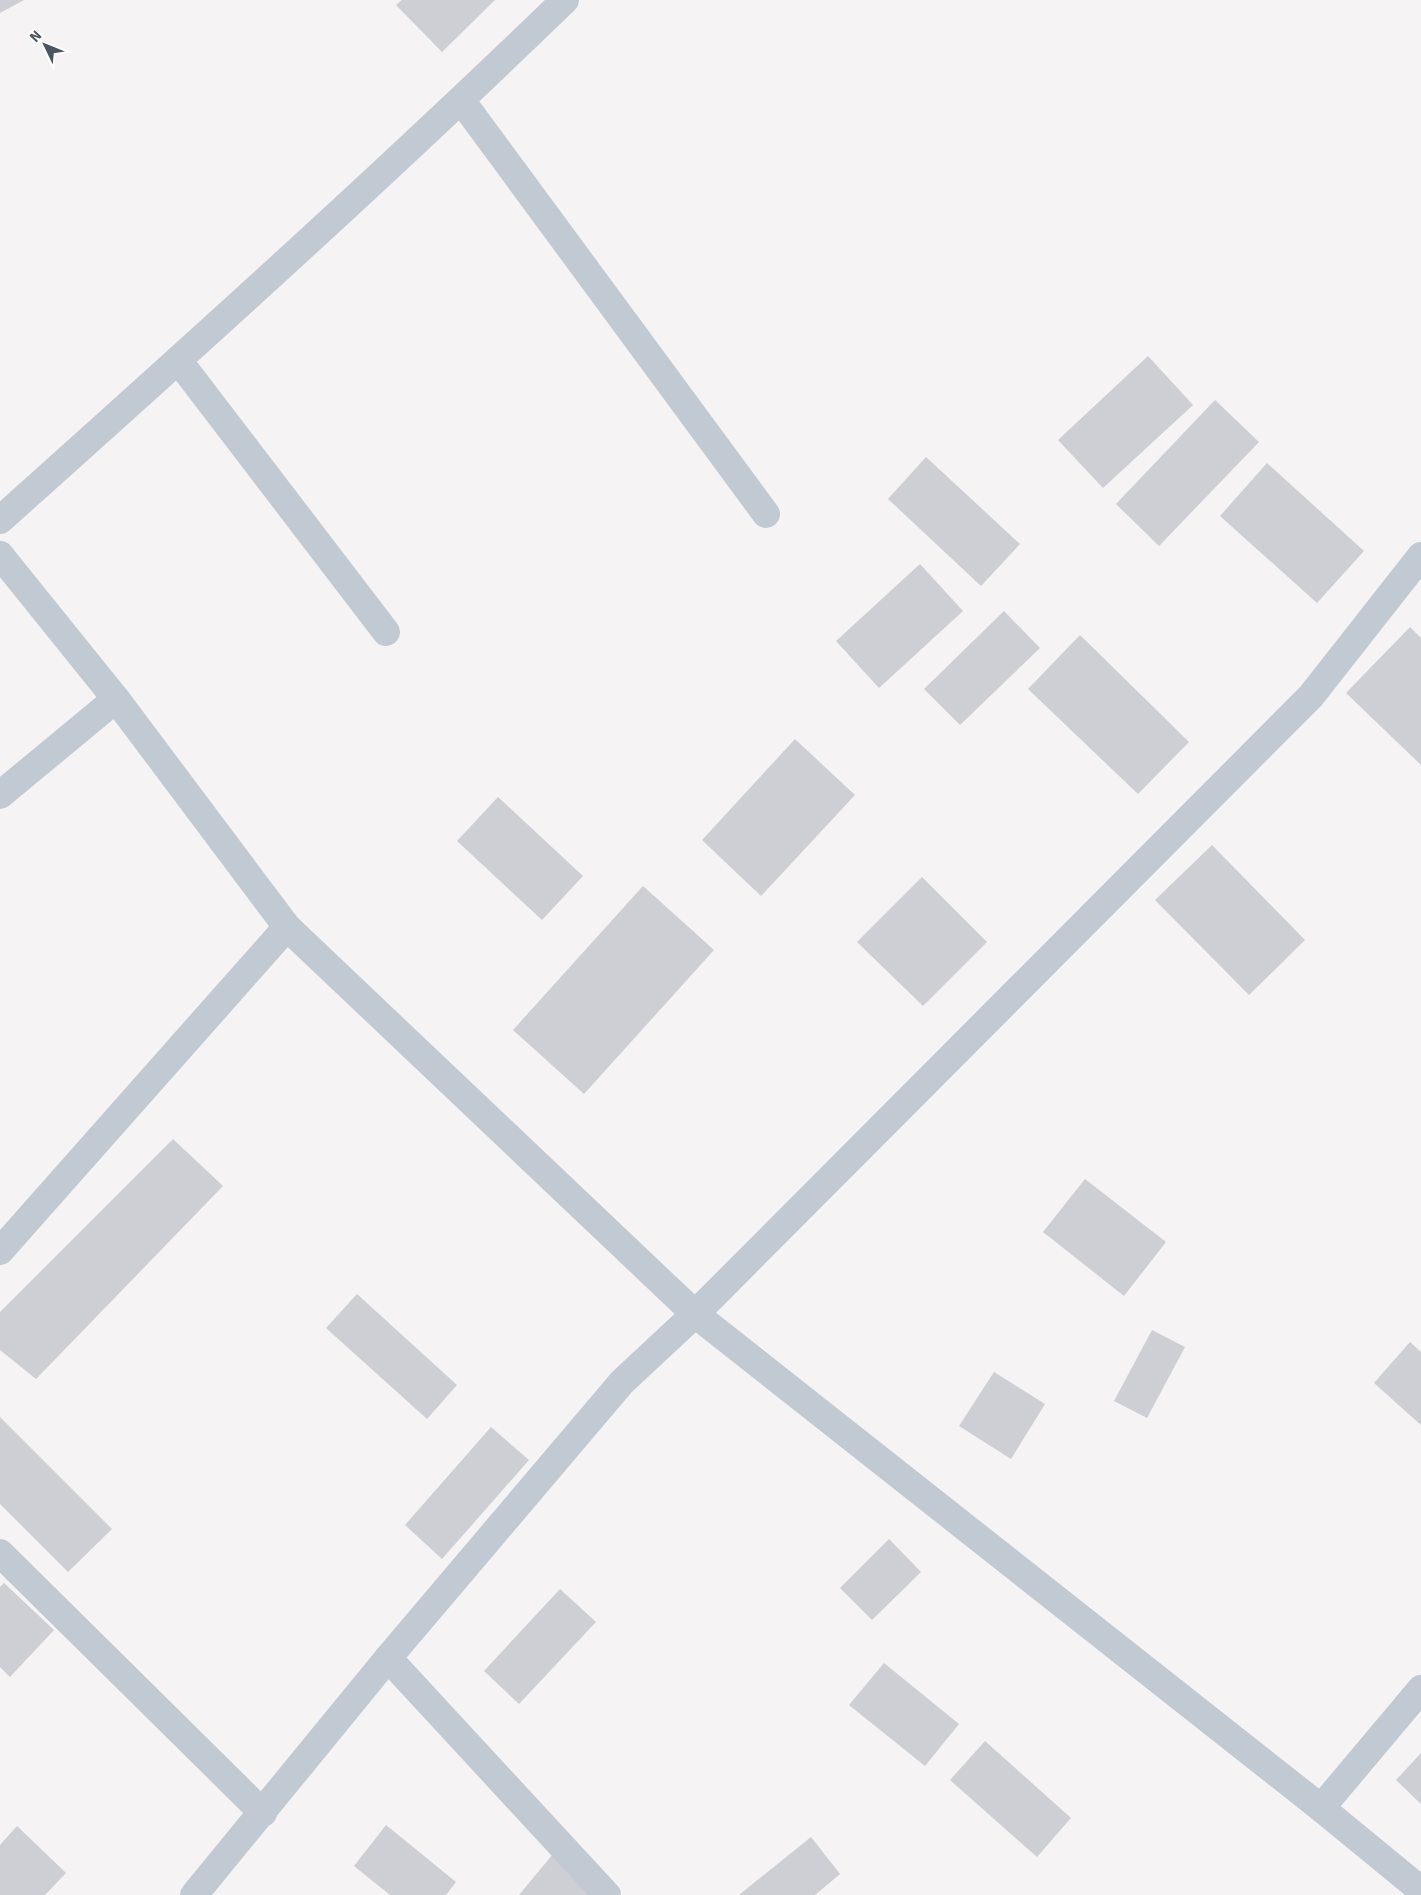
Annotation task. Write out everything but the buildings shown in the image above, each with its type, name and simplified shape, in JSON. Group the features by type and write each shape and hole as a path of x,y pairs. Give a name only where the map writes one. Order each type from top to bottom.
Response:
{"street":[{"path":"0,520 462,100 565,0"},
{"path":"462,100 766,514"},
{"path":"178,360 386,632"},
{"path":"0,555 116,699 287,927 695,1314 1321,1808 1410,1889"},
{"path":"194,1895 263,1814 388,1658 622,1382 695,1314 1311,696 1421,556"},
{"path":"0,795 116,699"},
{"path":"0,1251 287,927"},
{"path":"0,1552 263,1814"},
{"path":"388,1658 607,1895"},
{"path":"1321,1808 1421,1689"}]}
